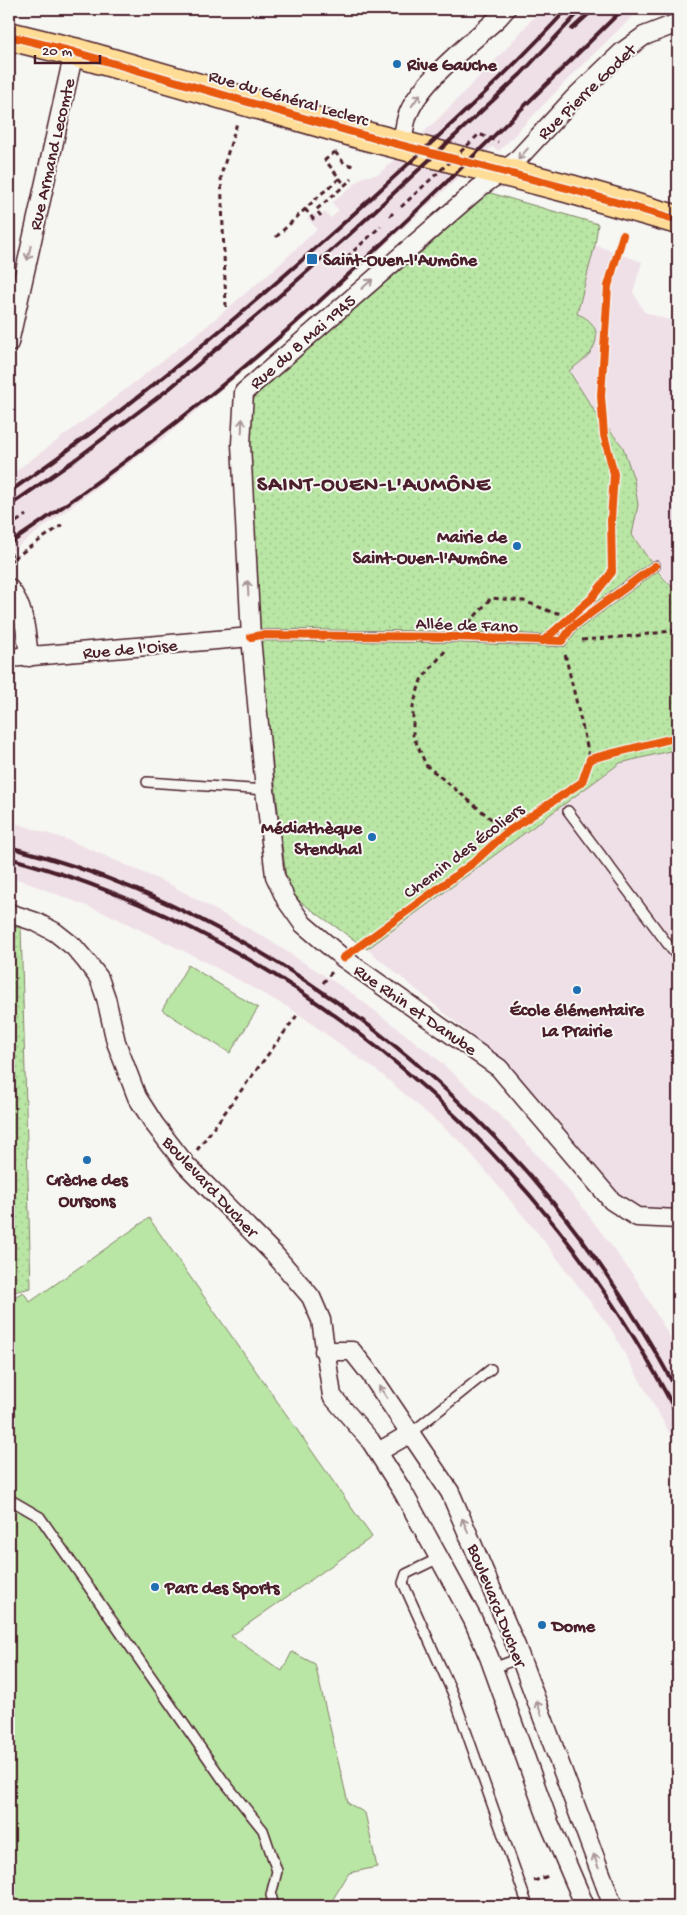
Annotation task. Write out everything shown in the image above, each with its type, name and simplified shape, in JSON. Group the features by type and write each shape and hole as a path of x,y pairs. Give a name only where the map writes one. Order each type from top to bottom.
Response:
{"main road":[{"name":"Rue du Général Leclerc","path":"12,35 402,146 570,189 678,220"}],"street":[{"path":"402,146 406,121 414,101 433,78 506,9"},
{"name":"Rue Pierre Godet","path":"502,172 515,162 574,98 622,52 653,31 675,24 678,25"},
{"name":"Rue Armand Lecomte","path":"9,344 74,52"},
{"name":"Rue du 8 Mai 1945","path":"251,637 241,444 244,392 479,188 502,172"},
{"path":"9,588 18,600 22,611 29,657"},
{"name":"Rue de l'Oise","path":"9,658 251,637"},
{"name":"Rue Rhin et Danube","path":"251,637 275,876 286,900 303,924 343,958 498,1068 612,1201 637,1217 678,1219"},
{"name":"Boulevard Ducher","path":"9,913 36,922 55,932 74,947 99,978 106,998 116,1042 137,1097 155,1125 186,1164 275,1254 311,1297 321,1320 332,1396 378,1452 403,1492 473,1620 493,1668 548,1820 585,1906"},
{"name":"Boulevard Ducher","path":"324,1351 352,1351 371,1375 450,1492 520,1658 613,1906"},
{"path":"378,1452 410,1433"}],"lane":[{"path":"562,641 572,627 655,566"},
{"name":"Allée de Fano","path":"251,637 261,635 456,637 562,641"},
{"path":"147,782 265,790"},
{"path":"568,811 678,958"},
{"path":"410,1433 491,1369"},
{"path":"9,1499 40,1517 218,1772 263,1830 277,1871 271,1895 274,1906"},
{"path":"439,1558 406,1574 403,1583 453,1694 528,1906"},
{"path":"493,1668 520,1658"}],"path":[{"path":"226,307 221,175 244,100"},
{"path":"478,134 498,142"},
{"path":"401,207 471,142"},
{"path":"335,152 344,163 356,167"},
{"path":"331,155 325,160 346,184"},
{"path":"276,237 340,178"},
{"path":"321,216 316,210 352,179"},
{"path":"305,209 315,221"},
{"path":"347,257 381,226"},
{"path":"596,592 612,572 611,520 614,474 604,435 602,396 608,286 623,235"},
{"path":"9,527 26,515"},
{"path":"9,562 62,524"},
{"path":"10,552 14,558"},
{"path":"507,832 426,765 413,735 412,706 421,680 491,598 524,601 549,611 565,614"},
{"path":"678,630 634,636 562,641 590,759 678,737"},
{"path":"186,1164 298,1014"},
{"path":"522,1886 568,1868"}],"shaded area":[{"path":"541,9 640,9 571,76 499,151 492,147 293,329 165,437 9,553 9,476 202,330 279,265 317,229 308,218 314,213 319,218 325,212 331,218 339,210 332,203 363,177 379,174 440,117 504,51"},
{"path":"595,245 642,262 633,292 644,312 678,323 678,591 673,589 631,535 638,505 634,480 623,447 595,412 569,371 592,351 586,317 577,314"},
{"path":"678,749 678,1209 646,1209 629,1201 619,1193 525,1083 503,1061 367,949 620,763"},
{"path":"9,821 71,841 169,884 264,937 353,994 436,1058 509,1124 577,1200 636,1279 678,1351 678,1448 611,1329 541,1237 463,1144 380,1073 293,1010 204,961 110,915 20,880 9,878"}],"green space":[{"path":"487,192 598,224 595,245 577,314 588,319 594,328 596,332 595,344 585,359 569,371 595,412 623,447 634,480 638,505 632,535 660,574 678,591 678,749 620,763 367,949 294,896 286,877 258,639 248,533 250,408 255,397 264,386 432,243"},
{"path":"9,927 21,927 31,1288 9,1293"},
{"path":"188,965 258,1008 230,1053 162,1010"},
{"name":"Parc des Sports","path":"149,1218 372,1537 231,1636 282,1671 292,1652 315,1664 348,1803 365,1813 377,1867 349,1873 333,1899 337,1906 9,1906 9,1300 23,1292 30,1302"}],"railway":[{"path":"9,492 106,422 246,309 380,190 476,101 567,9"},
{"path":"9,506 72,462 170,388 269,305 350,234 521,74 582,9"},
{"path":"572,29 594,9"},
{"path":"9,544 136,453 259,355 410,217 623,9"},
{"path":"9,847 86,871 162,901 235,938 306,981 373,1029 437,1082 496,1139 550,1199 585,1244 618,1292 678,1392"},
{"path":"9,858 115,894 216,941 312,999 401,1067 483,1144 557,1228 622,1319 678,1416"}],"cycle path":[{"path":"9,36 74,52 366,136 570,189 678,220"},
{"path":"543,641 591,599 612,572 611,520 614,474 604,435 601,396 608,286 623,235"},
{"path":"251,637 261,635 456,637 562,641 572,627 655,566"},
{"name":"Chemin des Écoliers","path":"343,958 473,863 507,832 582,782 590,759 678,737"}],"place":[{"name":"Rive Gauche","path":"397,64"},
{"name":"Saint-Ouen-l'Aumône","path":"312,259"},
{"name":"Mairie de Saint-Ouen-l'Aumône","path":"517,546"},
{"name":"Médiathèque Stendhal","path":"372,837"},
{"name":"École élémentaire La Prairie","path":"577,990"},
{"name":"Crèche des Oursons","path":"87,1160"},
{"name":"Parc des Sports","path":"155,1587"},
{"name":"Dome","path":"542,1625"}],"district":[{"name":"SAINT-OUEN-L'AUMÔNE","path":"374,482"}]}
